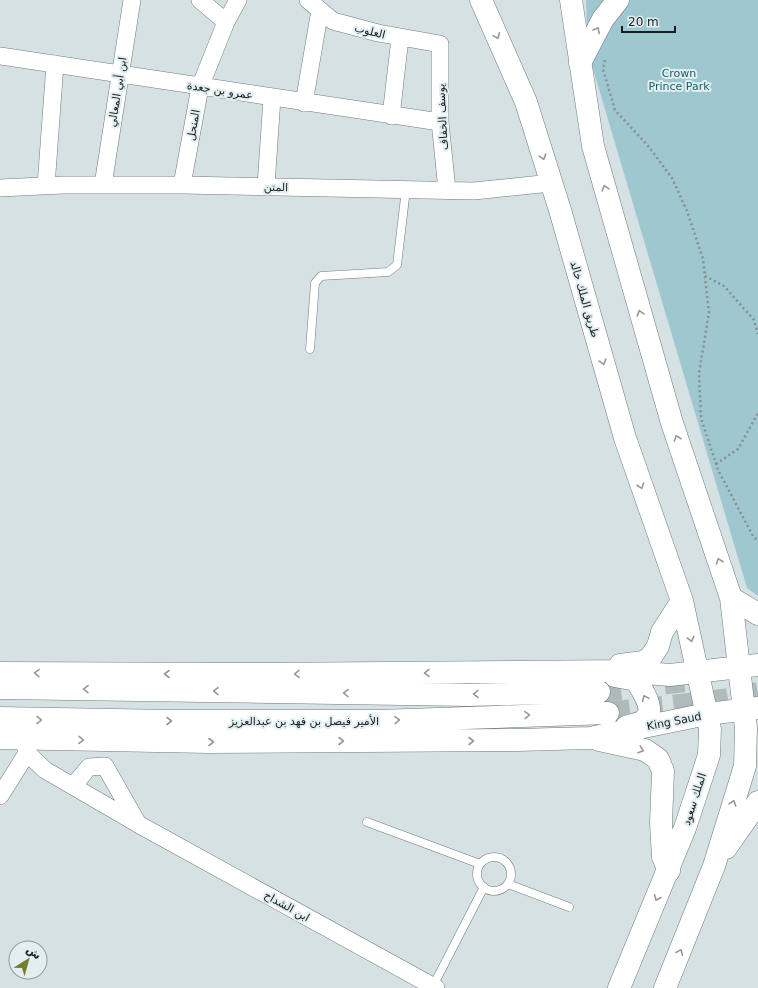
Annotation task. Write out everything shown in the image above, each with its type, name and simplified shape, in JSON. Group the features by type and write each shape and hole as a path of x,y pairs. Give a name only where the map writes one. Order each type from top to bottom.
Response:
{"main road":[{"name":"طريق الملك خالد","path":"481,0 526,102 551,183 624,438 682,601"},
{"path":"570,0 593,146 672,423 731,598 748,667 751,709 746,728 745,766 714,866 665,988"},
{"path":"580,63 603,19 618,0"},
{"path":"731,598 758,614"},
{"path":"550,671 599,668 643,662 651,657 658,646 662,632 682,601"},
{"name":"الملك سعود","path":"619,988 669,871 709,755 710,729 699,673 682,601"},
{"path":"0,672 259,674 622,671 670,675 748,667"},
{"path":"550,671 621,676 636,680 648,702 648,716 644,721 590,738"},
{"path":"0,688 468,695 599,692"},
{"name":"King Saud","path":"590,738 707,714 751,709"},
{"name":"الأمير فيصل بن فهد بن عبدالعزيز","path":"0,718 172,721 370,721 608,713"},
{"name":"الأمير فيصل بن فهد بن عبدالعزيز","path":"0,738 25,746 208,742 590,738"},
{"path":"590,738 645,750 658,759 663,771 661,823 663,857 669,871"},
{"path":"714,866 758,802"}],"street":[{"name":"ابن أبي المعالي","path":"103,185 119,74 132,0"},
{"path":"200,0 226,22"},
{"name":"المنحل","path":"182,185 200,87 226,22 238,0"},
{"path":"304,103 314,5"},
{"name":"العلوب","path":"314,5 333,21 400,38 440,44"},
{"path":"391,116 400,38"},
{"name":"يوسف الخفاف","path":"440,44 440,122 447,190"},
{"name":"عمرو بن جعدة","path":"0,56 304,103 440,122"},
{"path":"46,186 55,64"},
{"path":"266,186 272,98"},
{"name":"المتن","path":"0,188 103,185 182,185 474,191 551,183"},
{"path":"0,796 25,746"},
{"name":"ابن الشداح","path":"25,746 45,770 138,824 434,987"},
{"path":"73,786 88,767 105,766 138,824"}],"lane":[{"path":"310,349 317,278 321,276 388,272 397,265 406,189"},
{"path":"367,822 480,864"},
{"path":"488,857 499,857 508,863 511,873 508,884 500,890 489,890 484,887 480,884 477,874 480,864 488,857"},
{"path":"508,884 570,907"},
{"path":"434,987 484,887"}],"path":[{"path":"606,56 603,69 615,110 649,147 672,178 690,218 703,259 709,314 698,373 701,418 716,464 753,536 758,541"},
{"path":"705,276 724,286 754,320 758,334"},
{"path":"716,464 738,449 758,413"}],"green space":[{"name":"Crown Prince Park","path":"586,0 758,0 758,596 747,588 588,52"}],"tunnel":[{"path":"599,692 684,681"},
{"path":"608,713 723,700 758,693"}]}
